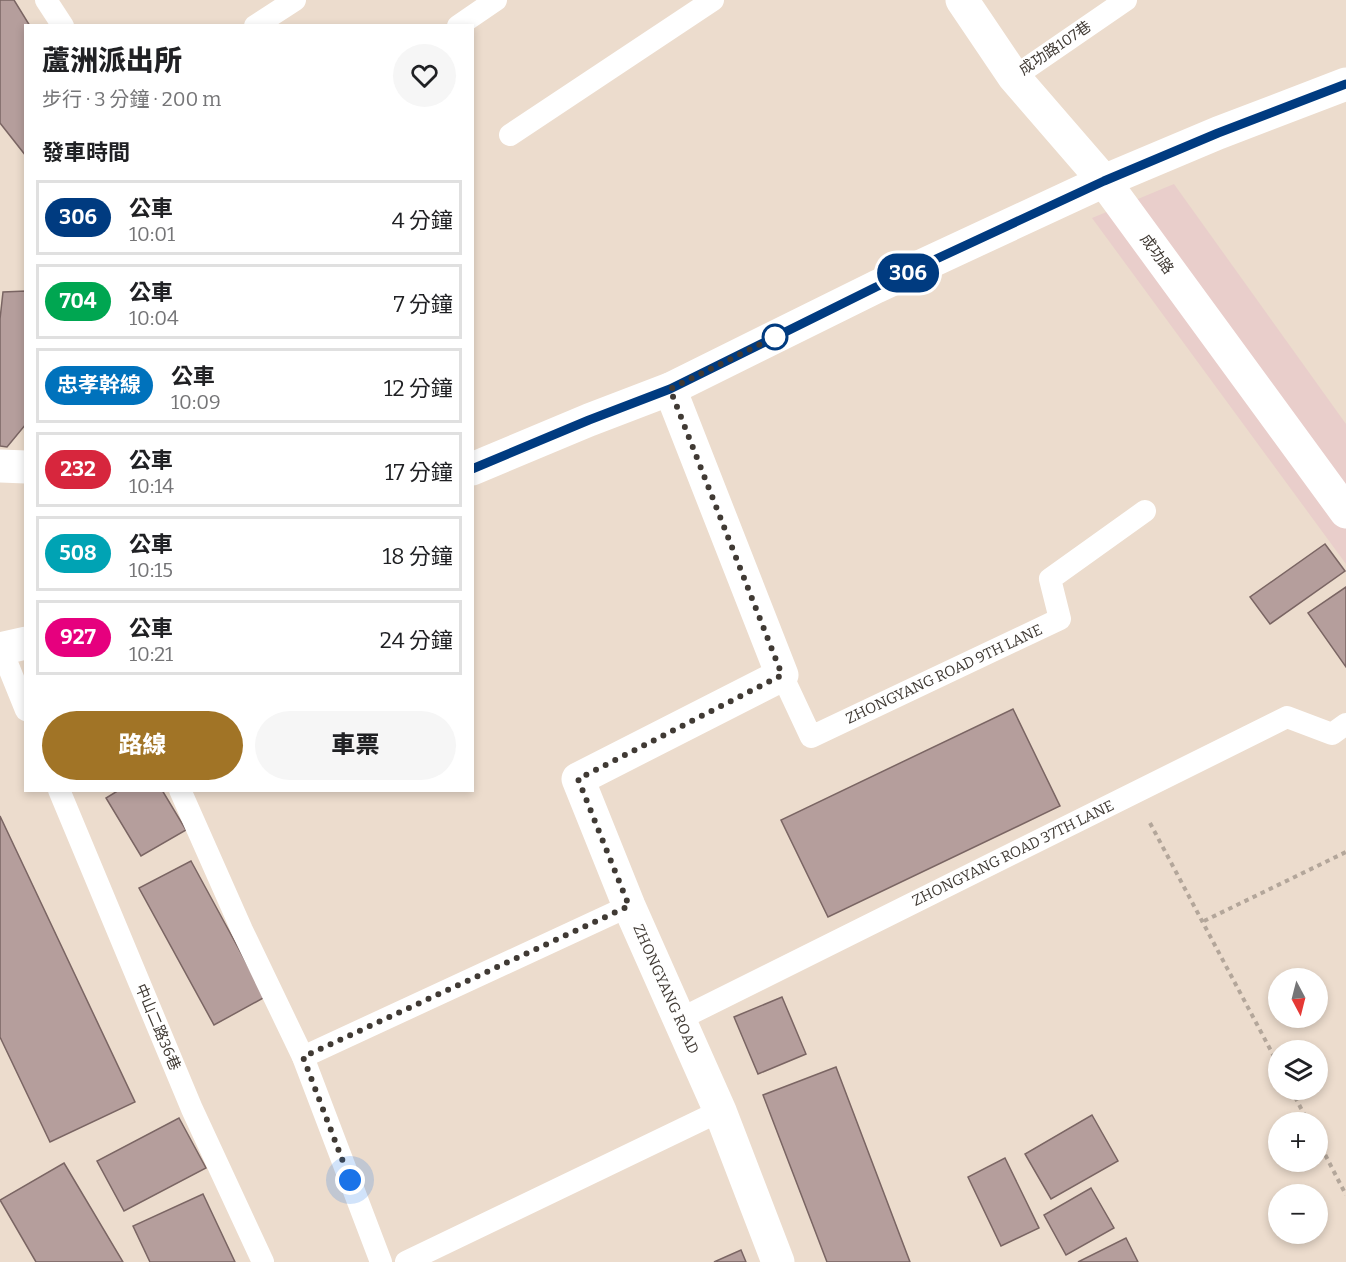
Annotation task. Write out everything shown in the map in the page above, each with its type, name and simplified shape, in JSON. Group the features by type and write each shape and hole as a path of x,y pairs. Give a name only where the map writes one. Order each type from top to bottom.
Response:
{"street":[{"name":"成功路","path":"962,0 1014,76 1104,181 1346,512"},
{"path":"474,468 670,389 876,287 1104,181 1218,133 1346,84"},
{"path":"670,389 782,675"},
{"path":"0,466 24,467"},
{"path":"0,648 24,643"},
{"name":"ZHONGYANG ROAD","path":"778,1262 720,1111 629,906 578,779 782,675"}],"lane":[{"path":"46,0 62,24"},
{"path":"258,24 295,0"},
{"path":"461,24 496,0"},
{"path":"510,135 713,0"},
{"name":"成功路107巷","path":"1014,76 1126,0"},
{"name":"ZHONGYANG ROAD 9TH LANE","path":"782,675 811,737 1060,619 1050,579 1145,511"},
{"path":"0,648 24,705"},
{"name":"ZHONGYANG ROAD 37TH LANE","path":"680,1019 1287,717 1332,734 1346,724"},
{"name":"中山二路36巷","path":"60,792 192,1109 263,1262"},
{"path":"181,792 242,930 303,1057 381,1262"},
{"path":"303,1057 629,906"},
{"path":"406,1262 720,1111"}],"path":[{"path":"1134,793 1268,1045"},
{"path":"1204,921 1346,852"},
{"path":"1328,1160 1346,1195"}],"shaded area":[{"path":"1174,184 1346,424 1346,564 1092,218"}],"building":[{"path":"0,0 14,0 29,24 24,24 24,153 0,123"},
{"path":"24,291 24,426 7,447 0,446 0,319 3,292"},
{"path":"1325,544 1345,571 1270,624 1250,597"},
{"path":"1346,587 1346,667 1308,613"},
{"path":"1013,709 1060,806 828,917 781,820"},
{"path":"116,792 163,792 186,830 141,856 106,798"},
{"path":"0,816 135,1102 50,1142 0,1037"},
{"path":"191,861 265,997 214,1025 139,888"},
{"path":"782,997 806,1054 758,1074 734,1017"},
{"path":"836,1067 910,1262 827,1262 763,1095"},
{"path":"1092,1115 1118,1161 1051,1199 1025,1154"},
{"path":"179,1118 206,1168 124,1211 97,1161"},
{"path":"1005,1158 1039,1228 1001,1246 968,1177"},
{"path":"64,1163 123,1262 36,1262 0,1200"},
{"path":"1091,1188 1114,1228 1066,1255 1044,1215"},
{"path":"203,1194 235,1262 150,1262 133,1226"},
{"path":"1126,1238 1138,1262 1078,1262"},
{"path":"741,1250 746,1262 714,1262"}],"bus line":[{"name":"306","path":"474,468 670,389 876,287 1104,181 1218,133 1346,84"}],"route":[{"path":"350,1180 303,1057 629,906 578,779 782,675 670,389 775,337"}]}
